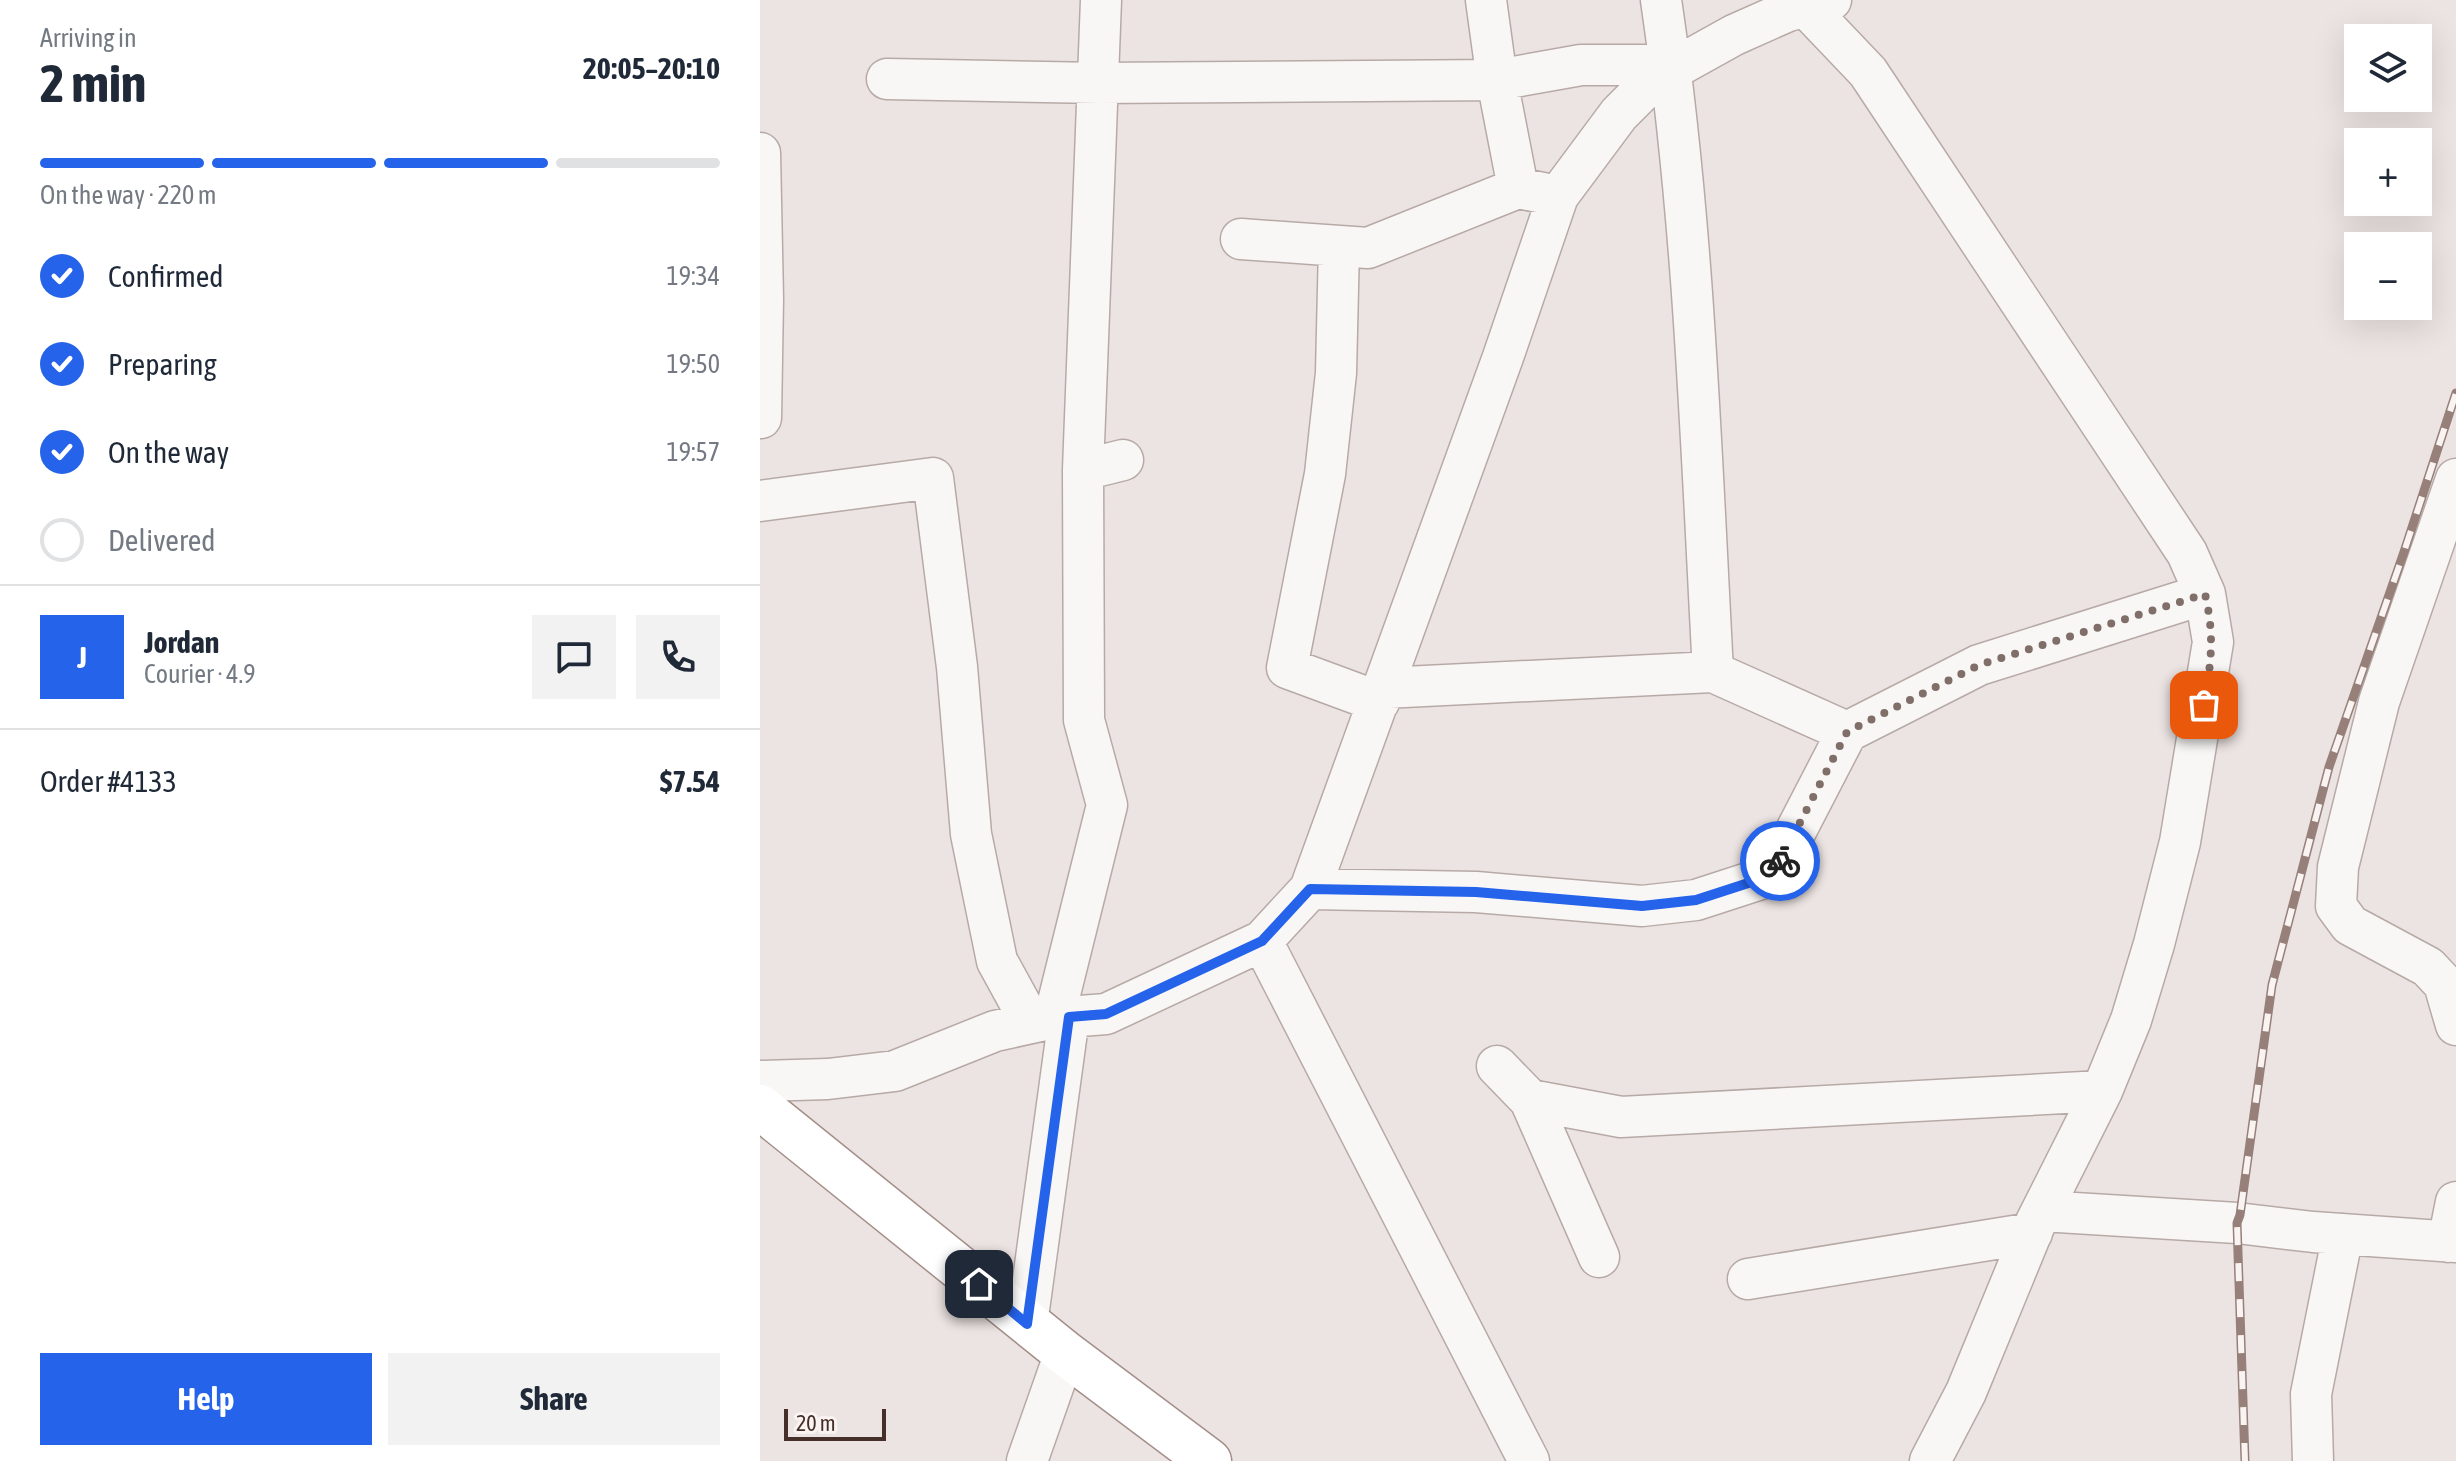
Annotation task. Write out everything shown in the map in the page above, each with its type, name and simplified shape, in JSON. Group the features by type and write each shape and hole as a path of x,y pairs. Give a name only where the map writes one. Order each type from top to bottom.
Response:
{"highway":[{"path":"760,1108 1027,1324 1209,1461"}],"street":[{"path":"1027,1324 1051,1019 1107,805 1084,720 1083,470 1101,0"},
{"path":"1486,0 1497,80 1518,188"},
{"path":"1661,0 1693,288 1713,672"},
{"path":"760,1081 828,1079 895,1071 995,1031 1051,1019 1106,1014 1262,941 1310,889 1503,357 1558,196 1619,114 1647,86 1734,35 1814,2 1868,72 2187,553 2205,594 2213,642 2180,842 2131,1020 2102,1091 2037,1222 1966,1392 1930,1461"},
{"path":"887,79 1099,83 1497,80 1581,65 1646,65 1671,70"},
{"path":"760,153 763,299 760,451"},
{"path":"1241,239 1368,248 1518,188 1558,196"},
{"path":"1339,246 1336,373 1325,474 1287,668 1381,695 1713,672 1847,732"},
{"path":"1083,470 1123,460"},
{"path":"760,501 933,478 957,667 971,834 997,961 1051,1019"},
{"path":"2453,1001 2444,984 2428,967 2350,925 2336,906 2338,867 2379,702 2454,489"},
{"path":"1310,889 1476,892 1642,906 1696,900 1773,875 1847,732 1979,665 2205,594"},
{"path":"1262,941 1529,1461"},
{"path":"1497,1066 1530,1100 1599,1257"},
{"path":"1530,1100 1621,1117 2102,1091"},
{"path":"760,1101 760,1108"},
{"path":"1748,1279 2037,1222 2237,1223 2452,1242 2456,1202"},
{"path":"2313,1461 2311,1394 2343,1234"},
{"path":"1027,1461 1065,1353"}],"railway":[{"path":"2245,1461 2237,1223 2272,985 2329,767 2456,393"}],"way so far":[{"path":"1780,861 1847,732 1979,665 2205,594 2213,642 2204,705"}],"route":[{"path":"979,1284 1027,1324 1069,1017 1106,1014 1262,941 1310,889 1476,892 1642,906 1696,900 1773,875 1780,861"}]}
